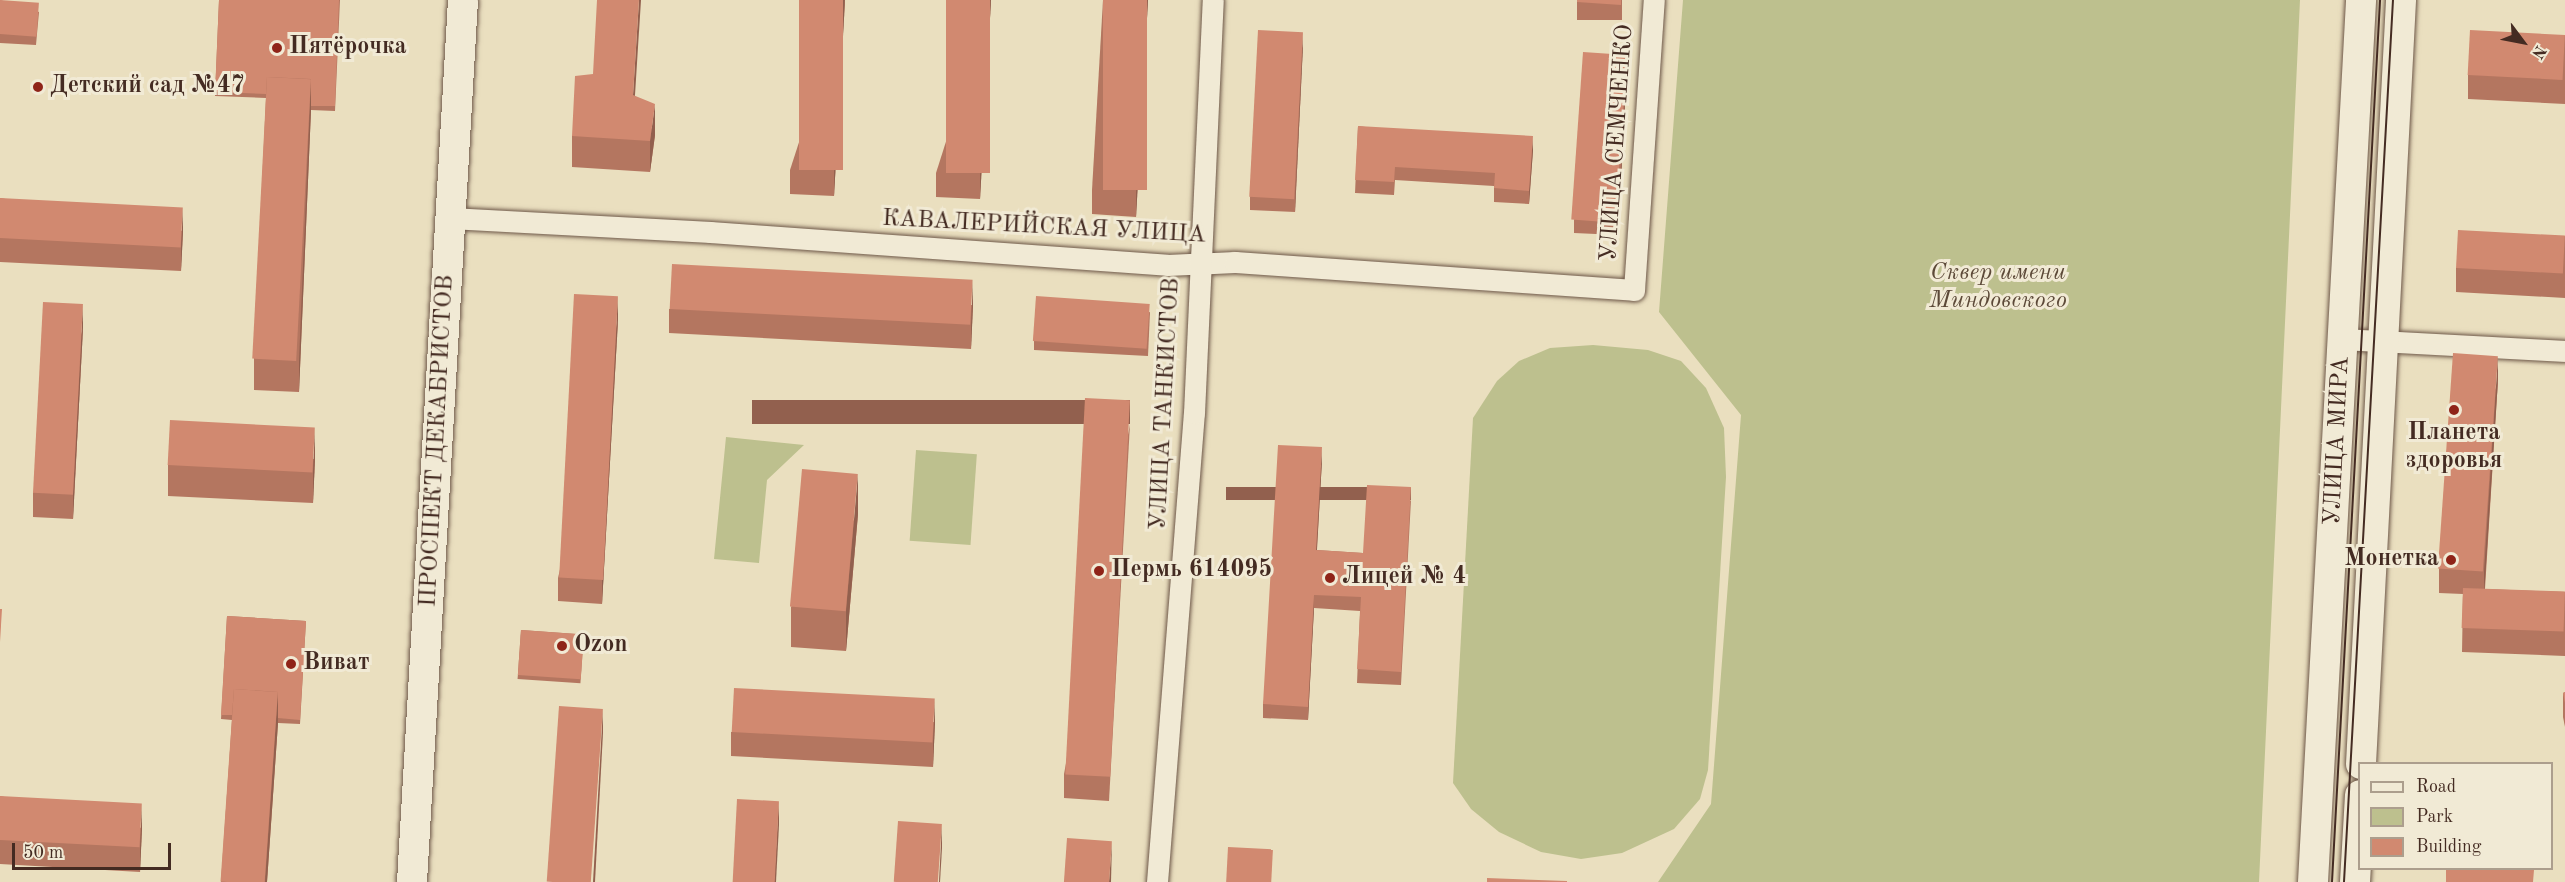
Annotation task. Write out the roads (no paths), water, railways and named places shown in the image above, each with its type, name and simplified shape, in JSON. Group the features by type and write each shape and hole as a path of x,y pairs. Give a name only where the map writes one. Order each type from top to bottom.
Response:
{"main road":[{"name":"ПРОСПЕКТ ДЕКАБРИСТОВ","path":"412,882 463,0"},
{"name":"УЛИЦА МИРА","path":"2313,882 2361,0"},
{"name":"УЛИЦА МИРА","path":"2361,762 2401,0"},
{"path":"2355,882 2358,830"}],"street":[{"name":"УЛИЦА ТАНКИСТОВ","path":"1157,882 1194,413 1213,0"},
{"name":"УЛИЦА СЕМЧЕНКО","path":"1634,290 1654,0"},
{"name":"КАВАЛЕРИЙСКАЯ УЛИЦА","path":"451,218 1200,265 1235,262 1634,290"},
{"path":"2343,339 2565,351"}],"tram line":[{"path":"2332,882 2380,0"},
{"path":"2344,882 2393,0"}],"place":[{"name":"Пятёрочка","path":"277,48"},
{"name":"Детский сад №47","path":"38,87"},
{"name":"Планета здоровья","path":"2454,410"},
{"name":"Монетка","path":"2451,560"},
{"name":"Пермь 614095","path":"1099,571"},
{"name":"Лицей № 4","path":"1330,578"},
{"name":"Ozon","path":"562,646"},
{"name":"Виват","path":"291,664"}],"park label":[{"name":"Сквер имени Миндовского","path":"1998,288"}]}
